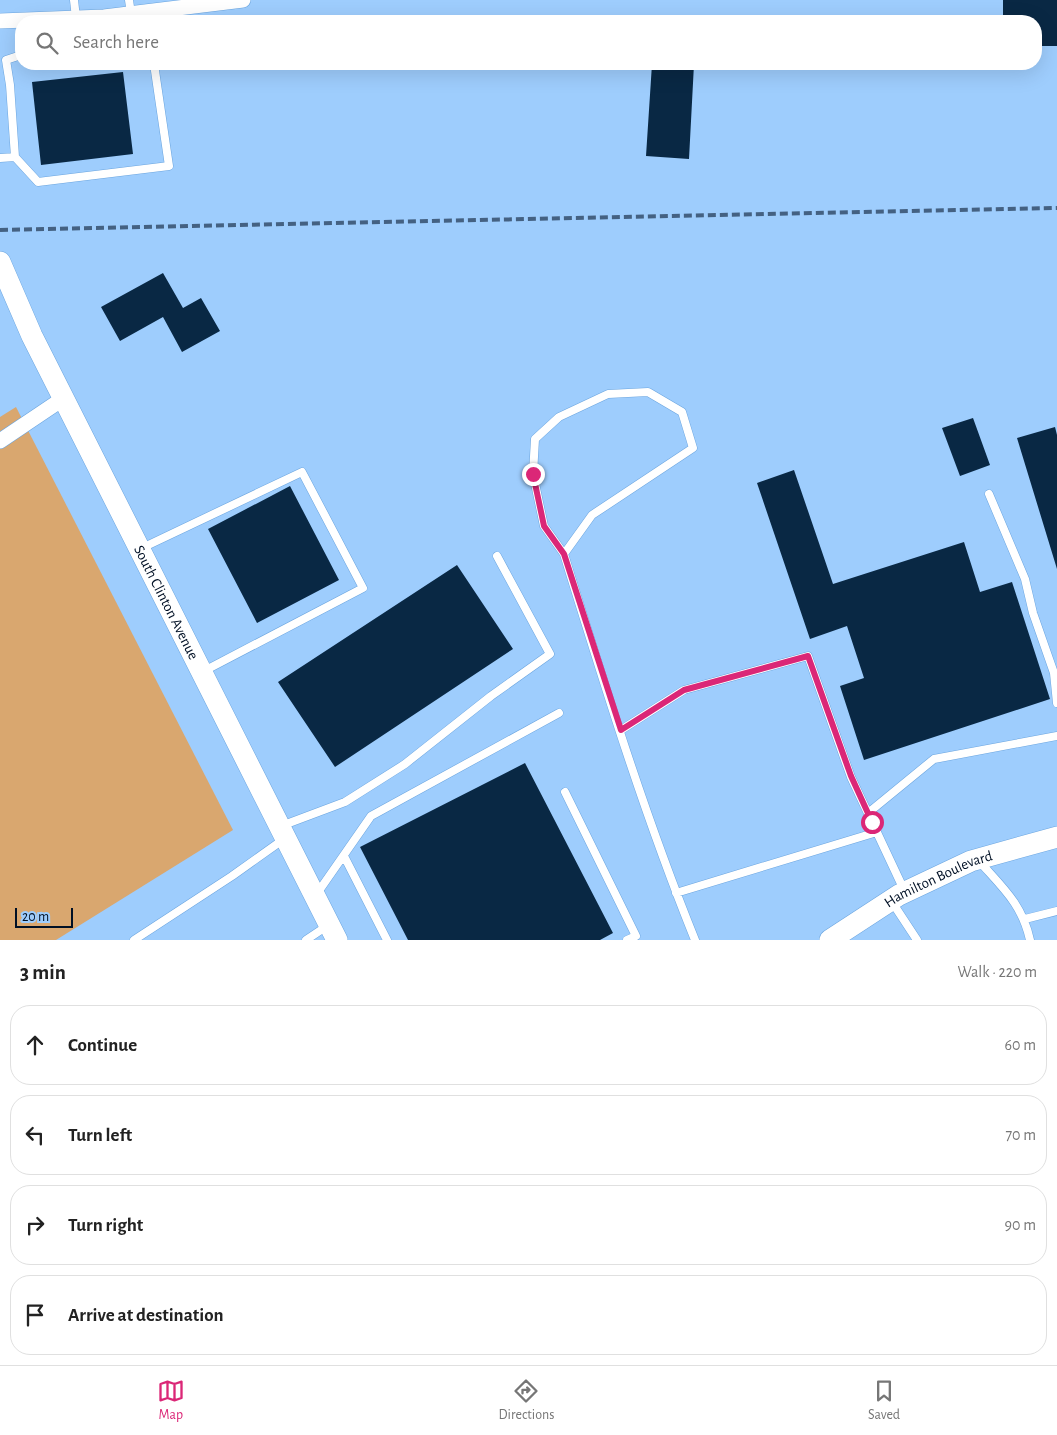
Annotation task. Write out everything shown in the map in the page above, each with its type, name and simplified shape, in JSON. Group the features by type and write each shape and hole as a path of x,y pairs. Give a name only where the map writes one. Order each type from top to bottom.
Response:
{"street":[{"path":"153,15 183,3 243,0"},
{"path":"113,15 130,7 149,15"},
{"path":"0,21 15,20"},
{"name":"South Clinton Avenue","path":"0,262 32,336 333,932"},
{"path":"0,441 64,398"},
{"name":"Hamilton Boulevard","path":"830,940 898,896 977,859 1057,837"}],"lane":[{"path":"74,0 76,15"},
{"path":"15,57 6,60 14,157 38,182 169,166 155,70"},
{"path":"0,158 14,157"},
{"path":"564,554 592,515 694,448 682,412 648,392 608,394 559,417 535,439 533,474 544,526 564,554 676,893 695,940"},
{"path":"140,549 302,472 363,588 202,672"},
{"path":"989,494 1026,579 1033,613 1054,673 1057,703"},
{"path":"134,940 232,876 282,832 345,802 406,764 491,696 550,654 497,556"},
{"path":"621,730 684,690 808,656 851,776 877,832 898,896 917,940"},
{"path":"315,897 371,816 558,713"},
{"path":"868,813 934,759 1057,736"},
{"path":"565,792 636,936 627,940"},
{"path":"676,893 877,832"},
{"path":"344,856 387,940"},
{"path":"977,859 1008,893 1025,919 1030,940"},
{"path":"1025,919 1057,911"},
{"path":"306,940 333,932"}],"shaded area":[{"path":"16,407 233,830 56,940 0,940 0,417"}],"building":[{"path":"1003,0 1057,0 1057,46 1042,46 1042,15 1003,15"},
{"path":"652,70 694,70 689,159 646,156"},
{"path":"123,72 133,154 41,165 32,82"},
{"path":"163,273 183,308 201,298 220,331 182,352 163,317 120,341 101,307"},
{"path":"973,418 990,465 960,476 942,428"},
{"path":"1055,427 1057,435 1057,569 1017,438"},
{"path":"794,470 833,584 964,542 980,592 1012,582 1050,699 864,760 840,686 864,678 847,626 810,639 757,483"},
{"path":"290,486 339,580 257,623 208,529"},
{"path":"457,565 513,649 335,767 278,682"},
{"path":"525,763 613,933 600,940 408,940 360,847"}],"railway":[{"path":"0,230 1057,208"}],"route":[{"path":"533,474 544,526 564,554 621,730 684,690 808,656 851,776 872,822"}]}
